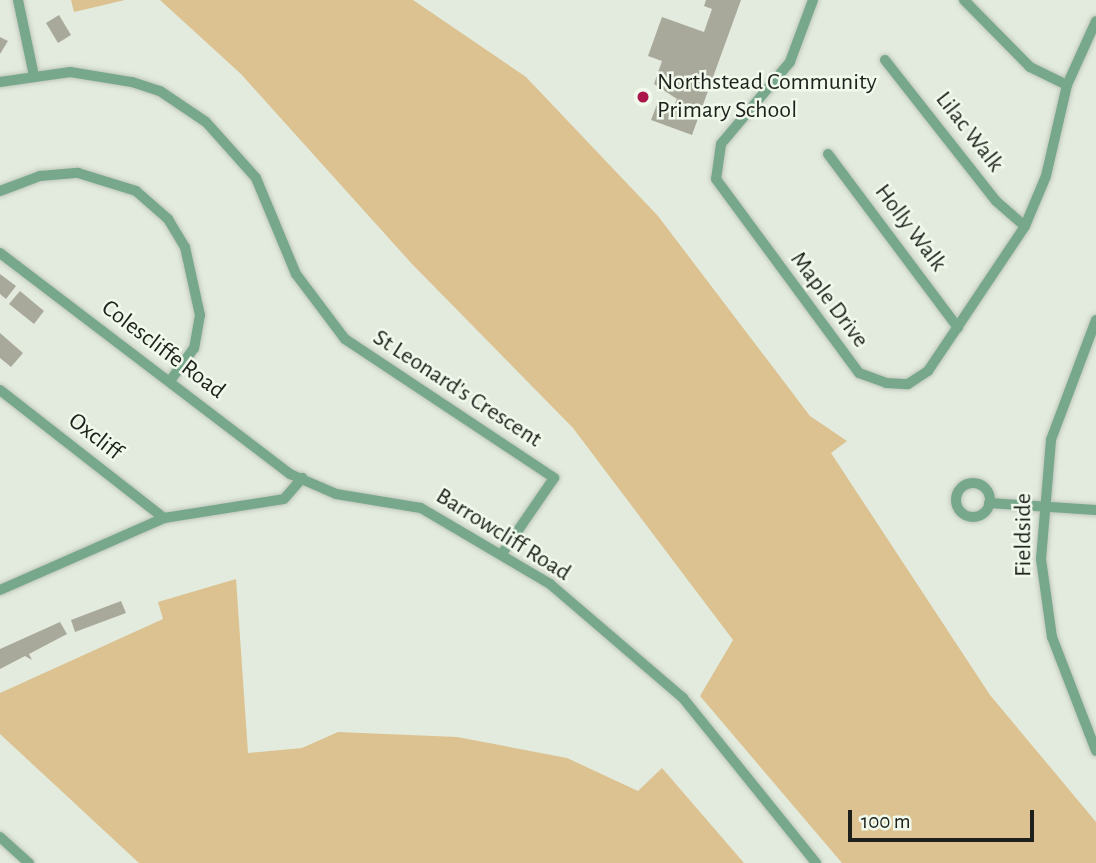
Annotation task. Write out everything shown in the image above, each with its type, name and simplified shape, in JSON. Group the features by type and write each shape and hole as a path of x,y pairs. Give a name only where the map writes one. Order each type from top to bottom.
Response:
{"street":[{"path":"18,0 34,76"},
{"name":"Maple Drive","path":"813,0 790,62 721,144 716,179 859,373 908,384 928,371 1025,226 1046,176 1067,85 1096,21"},
{"path":"964,0 1030,67 1067,85"},
{"name":"Lilac Walk","path":"885,60 996,201 1025,226"},
{"name":"St Leonard's Crescent","path":"0,82 70,72 160,91 206,122 241,156 296,274 345,339 554,478 501,555"},
{"name":"Holly Walk","path":"828,154 958,328"},
{"path":"0,191 40,176 78,173 136,191 168,219 185,247 200,315 194,348 170,381"},
{"name":"Colescliffe Road","path":"0,253 302,478"},
{"name":"Fieldside","path":"1096,320 1051,440 1042,506 1052,638 1096,751"},
{"name":"Oxcliff","path":"0,390 164,518"},
{"path":"0,590 164,518 284,499 302,478"},
{"name":"Barrowcliff Road","path":"302,478 336,495 421,508 550,584 683,698 816,863"},
{"path":"989,503 1096,510"},
{"path":"0,837 29,863"}],"shaded area":[{"path":"71,0 125,0 74,12"},
{"path":"160,0 413,0 526,77 658,216 810,416 847,441 831,453 990,695 1096,822 1096,863 842,863 700,696 733,640 573,428 412,264 241,74"},
{"path":"236,579 248,753 302,748 338,732 457,737 567,758 638,791 662,768 744,863 139,863 0,734 0,693 163,619 158,602"}],"building":[{"path":"706,0 741,0 692,135 651,120 659,99 674,105 677,99 654,84 662,61 648,56 662,17 704,32 712,9 704,6"},
{"path":"59,15 71,35 58,43 46,23"},
{"path":"0,37 8,41 0,54"},
{"path":"0,274 16,286 6,299 0,294"},
{"path":"20,291 44,311 34,324 9,304"},
{"path":"0,333 23,353 11,367 0,358"},
{"path":"121,601 126,613 75,632 71,620"},
{"path":"60,622 67,634 29,654 32,660 25,656 0,669 0,649"}],"place":[{"name":"Northstead Community Primary School","path":"643,97"}]}
